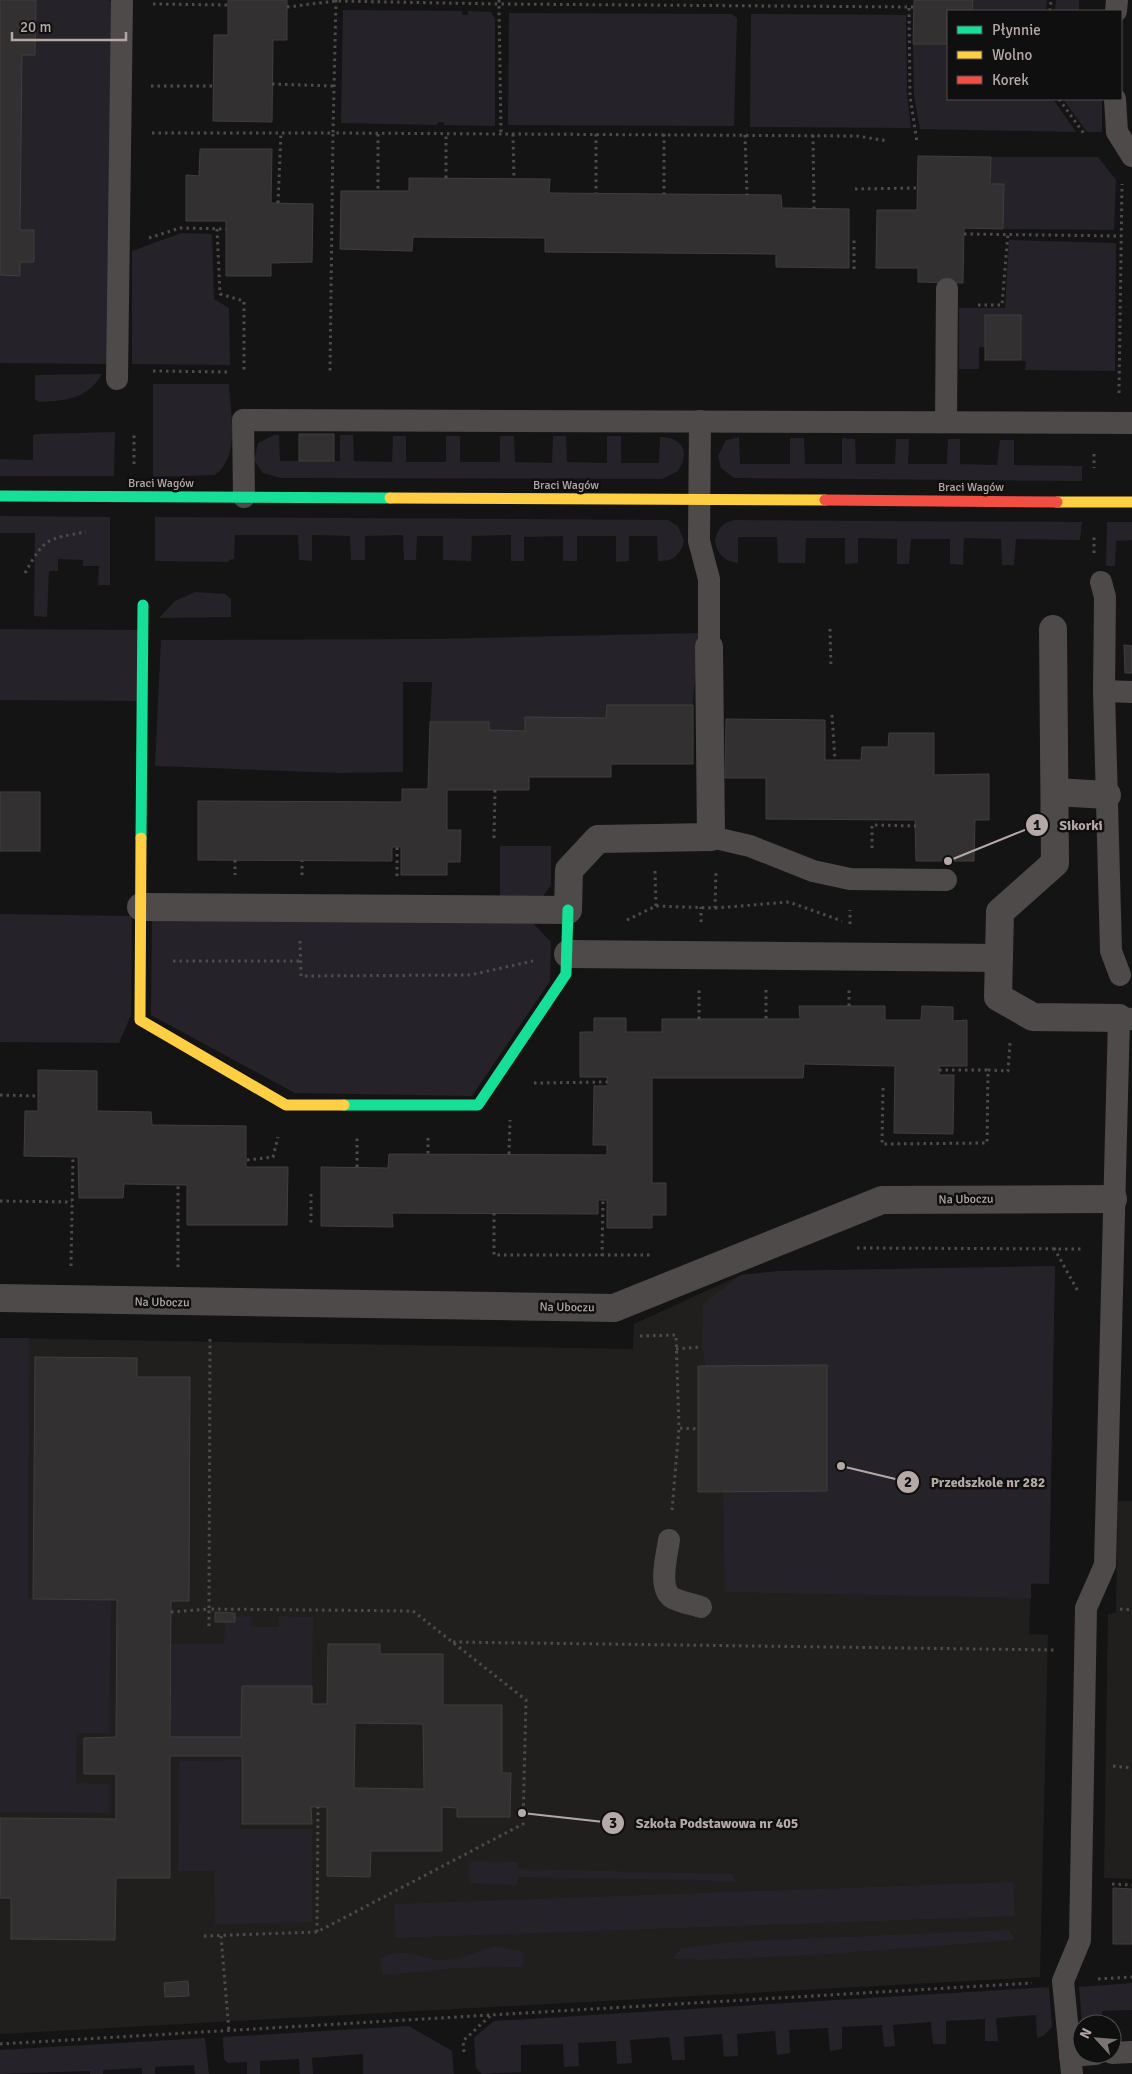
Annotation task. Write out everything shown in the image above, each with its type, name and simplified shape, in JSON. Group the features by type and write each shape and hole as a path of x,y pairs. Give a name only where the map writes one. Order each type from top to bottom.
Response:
{"street":[{"name":"Braci Wagów","path":"0,496 1132,502"},
{"path":"143,604 140,1020 286,1105 478,1105 566,974 569,870 598,839 711,837 709,647"},
{"path":"1052,629 1055,863 1000,912 998,997 1033,1017 1125,1019"},
{"path":"1054,792 1107,795"},
{"path":"141,907 568,910"},
{"path":"568,954 999,958"},
{"name":"Na Uboczu","path":"0,1298 614,1308 882,1200 1113,1199"}],"lane":[{"path":"117,379 122,0"},
{"path":"1115,100 1117,132 1132,156"},
{"path":"946,422 947,297"},
{"path":"244,497 243,420 1125,423"},
{"path":"700,421 700,541 709,578 709,647"},
{"path":"1101,582 1105,597 1104,691 1111,951 1120,975"},
{"path":"1104,691 1132,692"},
{"path":"711,837 750,846 812,871 850,879 946,880"},
{"path":"1071,2065 1063,1981 1080,1940 1086,1608 1105,1565 1113,1199 1125,1019"},
{"path":"669,1540 665,1575 666,1590 672,1598 701,1607"}],"path":[{"path":"287,7 336,0 700,2 744,5 911,8 910,96 917,142"},
{"path":"330,372 336,0"},
{"path":"744,0 744,5"},
{"path":"826,0 826,6"},
{"path":"499,2 501,134"},
{"path":"148,4 228,5"},
{"path":"272,84 334,86"},
{"path":"148,86 213,86"},
{"path":"1060,100 1087,137"},
{"path":"121,133 813,135 875,137 888,141"},
{"path":"278,203 281,133"},
{"path":"378,134 378,191"},
{"path":"446,134 446,178"},
{"path":"514,134 514,179"},
{"path":"596,134 596,193"},
{"path":"664,134 664,194"},
{"path":"745,135 747,194"},
{"path":"813,135 814,209"},
{"path":"1122,177 1120,236 1125,423"},
{"path":"855,189 918,188"},
{"path":"145,239 180,228 226,229"},
{"path":"217,229 220,294 244,301 244,372"},
{"path":"964,234 1008,233 1120,236"},
{"path":"947,297 1002,305 1008,233"},
{"path":"854,240 854,269"},
{"path":"153,371 228,372"},
{"path":"134,432 134,469"},
{"path":"25,573 37,551 51,538 95,531"},
{"path":"830,629 831,668"},
{"path":"832,715 835,760"},
{"path":"494,838 495,790"},
{"path":"887,825 916,826"},
{"path":"711,837 717,847 715,908"},
{"path":"850,879 850,956"},
{"path":"624,921 656,906 715,908 789,902 850,924"},
{"path":"140,960 300,961 301,976 470,975 568,954"},
{"path":"939,1070 1008,1071 1012,1005"},
{"path":"883,1088 882,1144 987,1144 988,1070"},
{"path":"554,1083 608,1082"},
{"path":"0,1095 38,1096"},
{"path":"247,1160 273,1157 286,1105"},
{"path":"71,1299 73,1157"},
{"path":"178,1185 178,1273"},
{"path":"311,1194 312,1226"},
{"path":"602,1256 603,1200"},
{"path":"0,1201 72,1202"},
{"path":"494,1214 494,1255 658,1255"},
{"path":"855,1248 1054,1248 1095,1250 1112,1260"},
{"path":"614,1308 633,1336 676,1335 680,1428 669,1540"},
{"path":"209,1627 210,1342"},
{"path":"676,1349 702,1348"},
{"path":"680,1428 698,1429"},
{"path":"171,1612 209,1609 413,1611 526,1700 523,1824 317,1932 204,1936"},
{"path":"1122,1609 1132,1610"},
{"path":"452,1642 1084,1650"},
{"path":"317,1932 318,1807"},
{"path":"221,1936 229,2030"},
{"path":"0,2044 1132,1977"},
{"path":"464,2052 463,2042 492,2014"}],"shaded area":[{"path":"36,0 109,0 112,3 107,364 0,363 0,275 20,275 20,262 34,230 20,230 22,55 35,55"},
{"path":"973,0 1047,0 1046,10 972,10"},
{"path":"1056,0 1079,0 1079,10 1055,10"},
{"path":"343,10 462,11 462,15 468,15 468,11 491,12 495,19 495,126 444,125 444,122 438,122 437,125 341,123"},
{"path":"509,13 732,14 737,18 734,126 508,125"},
{"path":"751,14 906,15 907,94 911,128 750,127"},
{"path":"913,44 947,44 947,100 1054,100 1076,132 920,129 914,96"},
{"path":"1064,100 1102,100 1102,132 1087,132"},
{"path":"991,157 1098,157 1116,180 1114,230 1003,229 1004,184 990,184"},
{"path":"181,233 212,234 214,299 229,308 230,365 132,364 132,251"},
{"path":"1009,240 1116,243 1115,371 1025,370 1026,362 1021,360 1021,315 985,315 985,347 979,347 979,369 959,369 959,308 1005,308"},
{"path":"102,374 90,389 75,397 49,402 39,402 35,399 35,375"},
{"path":"153,384 229,384 232,421 231,446 223,467 215,475 153,477"},
{"path":"115,432 114,476 0,476 0,459 33,460 33,435"},
{"path":"274,435 279,435 280,461 340,461 340,435 353,435 354,461 392,462 393,436 406,436 406,462 446,462 446,436 460,436 460,462 500,462 500,436 514,436 515,462 552,463 553,436 566,436 567,462 607,463 607,436 621,436 621,463 659,463 660,437 679,443 684,452 684,458 678,471 662,479 281,478 263,473 254,460 258,443"},
{"path":"739,437 740,464 790,464 790,438 804,438 805,464 842,464 842,438 855,439 856,464 895,464 896,439 909,439 908,464 947,464 948,439 960,439 960,464 997,465 1000,440 1014,440 1014,465 1082,466 1082,481 734,478 721,468 718,456 726,440"},
{"path":"0,516 110,517 110,585 98,585 99,566 83,566 83,560 58,559 58,571 49,571 47,617 34,616 35,533 0,533"},
{"path":"155,517 668,520 678,526 684,541 681,550 675,557 658,561 657,536 629,536 629,561 616,562 616,536 577,536 577,561 563,561 563,536 524,537 524,561 511,561 511,535 472,536 471,561 443,560 443,536 417,536 416,560 404,560 403,535 365,536 365,560 351,560 350,536 312,535 312,561 299,560 298,535 235,535 234,559 229,560 229,562 155,561"},
{"path":"735,520 1082,522 1080,540 1016,539 1014,565 1002,565 1001,539 964,538 963,565 950,564 950,539 911,539 909,564 897,564 897,539 858,538 858,563 845,564 845,538 806,538 805,563 778,563 777,537 738,537 738,563 729,561 722,556 715,541 721,527 727,522"},
{"path":"1107,522 1132,522 1132,540 1116,541 1115,566 1106,566"},
{"path":"195,592 225,594 231,599 231,617 159,618 175,601"},
{"path":"0,629 138,630 137,701 0,700"},
{"path":"698,633 693,705 607,705 606,718 525,717 525,731 489,730 488,722 430,722 432,682 403,682 403,772 338,773 155,766 161,640 432,639"},
{"path":"500,846 551,846 551,885 541,899 500,899"},
{"path":"0,914 132,916 131,1015 119,1043 0,1042"},
{"path":"527,917 551,942 550,981 472,1096 295,1093 151,1015 152,918"},
{"path":"1055,1266 1049,1584 1031,1584 1029,1634 1048,1635 1040,1977 0,2034 0,1338 633,1349 634,1324 741,1275 778,1271"},
{"path":"1055,1266 1049,1584 1031,1583 1031,1598 725,1592 723,1492 827,1491 827,1366 706,1367 702,1347 703,1303 741,1275 778,1271"},
{"path":"0,1338 29,1338 28,1598 111,1599 109,1733 77,1733 76,1783 109,1784 109,1813 0,1812"},
{"path":"1118,1501 1132,1501 1132,1879 1104,1878 1108,1614 1116,1613"},
{"path":"251,1616 251,1627 279,1627 279,1616 313,1617 312,1686 242,1686 241,1737 170,1737 171,1644 224,1644 225,1617"},
{"path":"240,1760 240,1829 312,1829 312,1922 215,1924 214,1871 178,1871 179,1763 181,1761"},
{"path":"469,1861 518,1862 518,1869 734,1874 734,1881 518,1877 517,1885 469,1883"},
{"path":"1013,1882 1015,1916 395,1938 394,1904"},
{"path":"1009,1930 1015,1940 828,1954 703,1960 672,1959 681,1948 728,1942"},
{"path":"495,1946 524,1952 522,1967 458,1968 383,1975 380,1960 388,1955 404,1953 447,1960"},
{"path":"1132,1983 1132,2010 1102,2011 1102,2014 1081,2014 1079,1987"},
{"path":"1049,1987 1052,2027 1043,2036 1037,2038 1036,2015 996,2018 998,2041 985,2041 985,2019 946,2021 946,2044 933,2044 931,2022 893,2025 895,2046 884,2047 882,2025 842,2027 842,2049 830,2051 828,2028 789,2030 790,2053 777,2055 775,2031 737,2034 738,2056 724,2057 722,2034 684,2037 685,2060 672,2060 669,2037 630,2040 632,2063 617,2064 616,2041 578,2043 579,2066 564,2067 563,2044 521,2045 521,2072 482,2074 476,2068 474,2038 494,2021"},
{"path":"409,2026 452,2051 454,2074 363,2074 363,2054 312,2058 313,2074 300,2074 299,2059 260,2061 260,2074 247,2074 247,2062 228,2063 224,2059 223,2037"},
{"path":"205,2038 209,2074 195,2074 194,2065 155,2067 155,2074 142,2074 142,2068 103,2070 103,2074 90,2074 90,2071 0,2074 0,2050"}],"building":[{"path":"0,0 36,0 35,55 22,55 20,230 34,230 34,262 20,262 20,276 0,275"},
{"path":"228,0 287,0 287,40 273,40 272,122 213,121 214,35 228,35"},
{"path":"914,0 973,0 972,10 947,10 947,44 913,44"},
{"path":"200,149 272,149 271,203 313,204 312,262 271,263 271,276 226,276 226,221 186,221 186,175 199,176"},
{"path":"918,156 991,157 990,184 1004,184 1003,229 964,228 963,283 918,282 918,268 876,268 877,210 917,210"},
{"path":"409,178 550,179 549,193 781,195 782,208 849,209 849,268 776,267 776,254 545,252 545,238 413,237 412,251 340,249 341,191 409,191"},
{"path":"985,315 1021,315 1021,360 985,360"},
{"path":"299,434 334,434 334,461 299,461"},
{"path":"1124,645 1132,646 1132,673 1125,673"},
{"path":"607,705 693,705 693,764 611,764 611,777 529,777 529,790 447,790 447,830 461,830 460,862 447,862 447,875 401,875 401,847 392,847 392,861 198,860 198,801 402,802 402,789 428,789 430,722 489,722 489,730 525,731 525,717 606,718"},
{"path":"726,719 825,720 825,760 861,760 862,747 888,747 889,733 934,733 934,775 989,774 989,820 975,820 974,861 916,861 915,820 766,819 766,778 725,778"},
{"path":"0,792 40,792 40,851 0,851"},
{"path":"799,1006 885,1006 885,1020 921,1020 922,1006 953,1007 953,1021 967,1020 967,1066 939,1066 939,1075 954,1075 953,1134 894,1133 895,1066 804,1064 803,1078 652,1078 652,1183 666,1183 666,1215 652,1215 652,1228 607,1228 607,1200 598,1200 598,1214 392,1213 393,1227 321,1226 321,1167 388,1168 389,1154 607,1155 607,1145 593,1145 594,1086 608,1086 607,1077 580,1077 580,1032 594,1032 594,1018 626,1018 626,1032 662,1032 662,1019 800,1019"},
{"path":"38,1070 97,1071 97,1111 151,1112 152,1125 246,1126 246,1167 288,1167 287,1225 187,1225 187,1185 124,1184 123,1198 79,1198 78,1157 24,1156 25,1111 38,1111"},
{"path":"35,1357 137,1358 137,1377 190,1377 189,1601 171,1601 170,1737 241,1737 242,1686 312,1686 312,1704 327,1704 328,1644 380,1644 380,1654 443,1654 443,1705 502,1705 502,1773 511,1773 510,1817 457,1817 457,1808 442,1807 442,1851 371,1851 370,1877 327,1876 327,1807 311,1807 312,1824 242,1824 242,1756 170,1756 170,1878 116,1878 115,1940 11,1939 11,1898 0,1898 0,1818 116,1819 116,1774 84,1774 84,1738 116,1737 117,1600 33,1599","holes":["355,1723 423,1724 424,1789 354,1788"]},
{"path":"827,1365 827,1491 698,1492 698,1366"},
{"path":"215,1612 235,1613 235,1622 215,1622"},
{"path":"1113,1888 1132,1889 1132,1944 1113,1944"},
{"path":"188,1981 189,1996 165,1997 164,1983"}],"traffic: fast":[{"path":"0,496 390,498"},
{"path":"141,838 143,605"},
{"path":"344,1105 478,1105 566,974 568,910"}],"traffic: slow":[{"path":"390,498 825,500"},
{"path":"1057,502 1132,502"},
{"path":"141,838 140,1020 286,1105 344,1105"}],"traffic: jam":[{"path":"825,500 1057,502"}],"place":[{"name":"Sikorki","path":"948,861"},
{"name":"Przedszkole nr 282","path":"841,1466"},
{"name":"Szkoła Podstawowa nr 405","path":"522,1813"}]}
